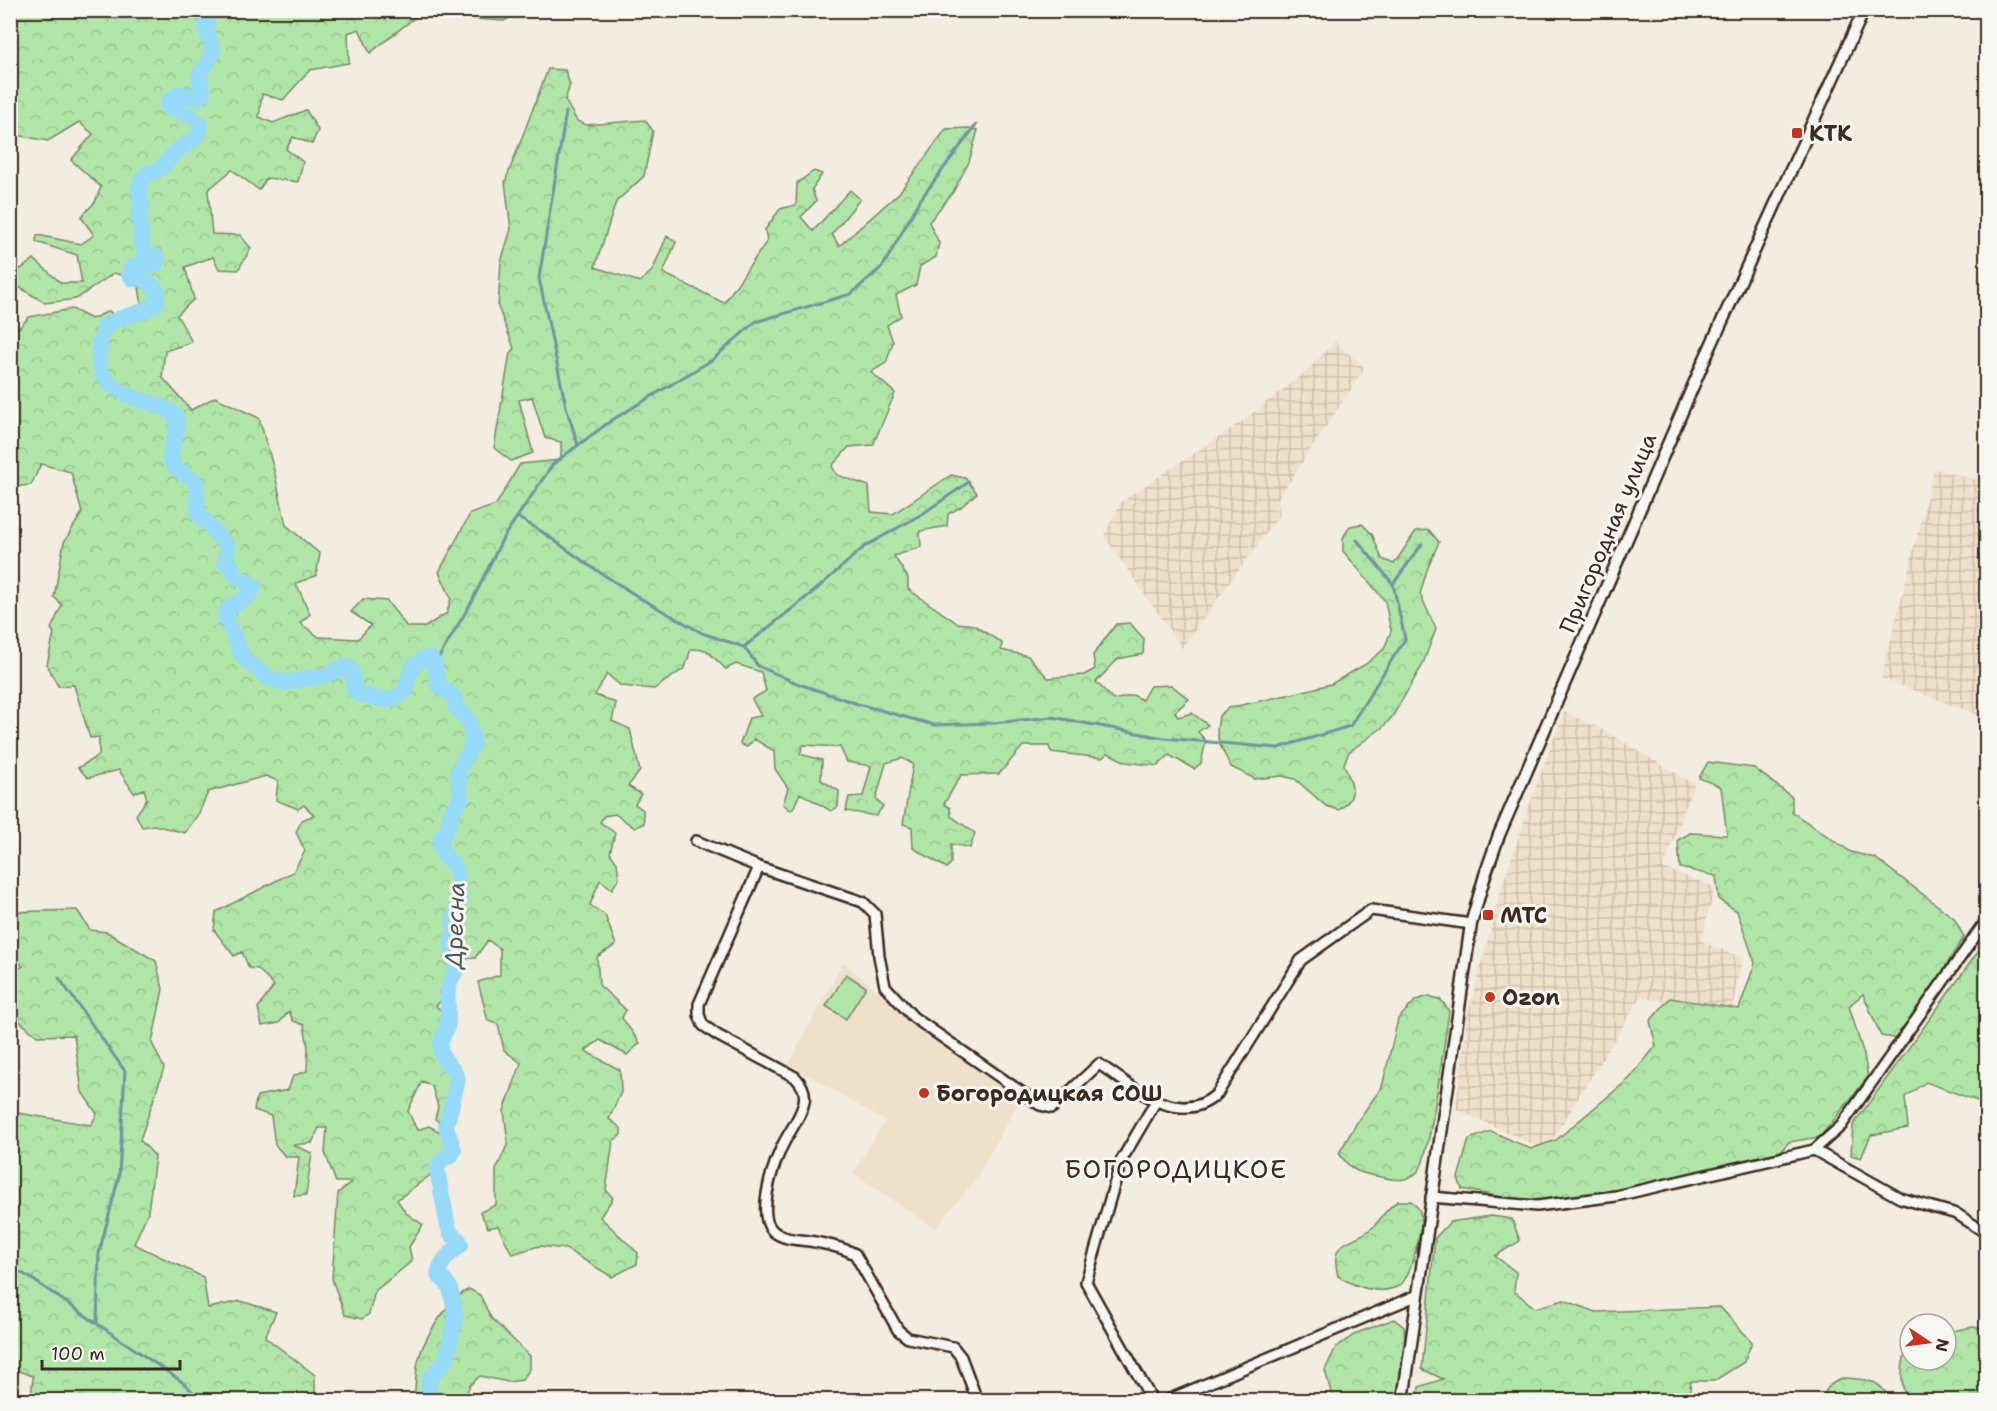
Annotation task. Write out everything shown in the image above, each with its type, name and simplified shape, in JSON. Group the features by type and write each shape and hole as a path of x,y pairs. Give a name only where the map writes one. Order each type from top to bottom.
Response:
{"street":[{"name":"Пригородная улица","path":"1403,1401 1471,924 1485,875 1503,825 1703,363 1864,10"},
{"path":"696,842 759,867 863,902 875,914 879,956 885,986 914,1017 1040,1105 1052,1108 1099,1064 1156,1101 1177,1107 1191,1107 1210,1100 1217,1094 1301,960 1371,910 1471,924"},
{"path":"759,867 699,1004 699,1015 703,1025 717,1035 795,1077 804,1092 803,1107 780,1151 770,1183 764,1213 768,1224 772,1231 783,1237 843,1248 855,1254 898,1330 908,1338 953,1347 961,1357 977,1401"},
{"path":"1431,1197 1537,1206 1549,1205 1616,1196 1814,1150 1841,1126 1986,921"},
{"path":"1152,1401 1086,1282 1121,1161 1156,1101"},
{"path":"1814,1150 1900,1198 1957,1214 1986,1233"},
{"path":"1168,1401 1418,1295"}],"shaded area":[{"path":"1335,342 1365,368 1277,500 1280,514 1182,648 1104,536 1121,502 1241,422 1307,371"},
{"path":"1934,469 1986,482 1986,718 1881,678"},
{"path":"1564,712 1605,731 1694,784 1663,868 1715,887 1701,941 1742,958 1731,1014 1641,997 1546,1150 1456,1109 1467,1018 1501,890 1534,791"},
{"name":"Богородицкая СОШ","path":"843,962 910,1018 1020,1100 975,1180 935,1229 853,1173 885,1121 789,1064"}],"green space":[{"path":"11,10 516,11 516,14 504,21 418,15 370,53 359,29 348,33 349,63 310,70 283,100 262,94 259,117 273,123 306,110 318,130 312,144 293,137 286,149 303,162 298,182 267,178 259,190 232,170 208,190 212,234 240,235 251,248 238,270 219,269 213,257 185,267 194,299 177,315 192,342 165,351 162,377 191,410 215,397 259,418 274,470 286,525 320,554 316,576 296,583 310,614 300,623 319,637 358,639 371,625 351,612 363,599 387,601 407,627 425,627 447,613 451,598 439,572 470,514 496,505 520,464 561,460 561,442 545,438 532,397 519,400 533,453 511,461 494,448 510,353 514,348 498,307 501,262 511,229 505,182 548,69 565,70 570,85 565,100 577,121 586,125 645,120 653,131 644,176 616,202 595,267 640,282 652,271 667,236 676,242 663,273 724,303 767,241 765,230 780,209 796,205 797,183 814,171 822,174 812,189 816,201 801,217 813,231 850,190 860,199 832,234 839,246 899,193 946,129 978,130 969,162 953,192 929,222 939,243 936,257 920,266 916,285 896,295 901,316 887,325 893,342 886,363 871,372 895,393 873,445 849,447 832,466 837,475 869,486 871,512 893,514 951,475 965,478 977,493 961,507 948,514 947,526 920,531 921,547 894,556 908,578 908,589 957,623 974,625 1002,643 1001,650 1028,656 1048,678 1084,675 1095,669 1093,655 1116,624 1130,623 1144,639 1143,654 1118,659 1096,682 1114,700 1133,695 1142,700 1150,686 1171,685 1189,699 1175,712 1178,717 1192,713 1208,725 1198,732 1206,741 1201,763 1194,769 1169,755 1158,766 1126,762 1108,753 1102,758 1051,752 1049,746 1023,746 999,774 961,775 944,804 950,808 951,816 975,833 970,848 951,844 951,863 947,868 913,848 912,827 903,824 913,764 902,758 886,763 876,799 883,806 876,816 846,811 849,797 863,796 871,766 847,762 840,747 803,745 800,754 822,760 821,780 839,791 838,807 831,811 800,793 793,809 790,810 783,804 788,788 775,769 774,751 754,739 747,747 740,744 749,718 761,716 752,699 766,691 761,672 736,664 726,669 706,650 691,649 685,668 654,689 621,686 607,674 595,695 616,703 612,721 630,729 640,771 628,786 641,794 635,804 643,810 644,823 635,828 615,814 604,816 600,822 615,833 610,853 617,863 619,878 612,889 600,880 590,905 605,915 616,945 597,957 599,985 626,1010 622,1018 640,1043 627,1055 600,1040 585,1051 620,1070 621,1092 609,1119 621,1128 621,1135 613,1141 606,1190 613,1198 600,1217 638,1253 637,1264 612,1277 566,1249 539,1246 512,1254 498,1226 488,1228 480,1212 496,1205 496,1170 508,1143 504,1111 521,1063 504,1050 498,1024 488,1021 478,982 500,975 500,949 488,940 475,958 460,959 456,983 436,1006 447,1016 435,1038 454,1072 453,1093 446,1097 452,1118 444,1125 435,1119 438,1107 432,1086 422,1081 408,1111 417,1130 429,1126 446,1135 451,1153 429,1176 397,1200 406,1213 423,1225 409,1247 412,1261 375,1291 369,1314 362,1319 345,1315 332,1279 338,1193 352,1182 336,1182 325,1153 327,1128 319,1128 312,1143 293,1145 312,1153 306,1195 294,1196 299,1157 286,1157 275,1145 271,1116 254,1110 257,1096 288,1090 293,1076 307,1071 308,1047 304,1025 293,1021 289,1011 279,1023 262,1026 258,1008 274,986 258,969 249,968 242,952 234,956 214,930 216,912 293,872 305,851 296,832 302,820 314,815 304,805 298,809 276,800 278,781 266,776 208,792 199,813 185,833 154,825 142,827 136,815 147,799 144,789 134,793 119,770 88,778 78,768 99,755 99,737 90,738 74,685 58,686 47,665 54,633 51,629 62,605 54,597 64,542 82,513 71,472 41,464 31,485 11,487 11,327 19,328 29,317 72,309 92,319 109,311 124,325 142,307 138,280 114,273 76,299 45,303 11,282 11,262 21,269 34,259 61,283 82,283 77,255 36,242 37,235 81,244 94,235 81,217 95,202 101,187 71,160 93,134 79,122 48,141 11,134"},
{"path":"1362,524 1372,534 1382,559 1394,564 1416,531 1429,530 1439,542 1420,594 1436,629 1422,666 1392,717 1383,727 1349,752 1344,764 1352,794 1346,805 1339,810 1326,806 1295,779 1282,776 1255,779 1231,767 1219,743 1217,730 1219,716 1228,708 1331,684 1366,664 1384,649 1391,631 1385,601 1343,551 1343,538 1350,526"},
{"path":"1708,762 1754,768 1792,797 1792,812 1851,852 1875,858 1954,918 1964,937 1900,1039 1881,1036 1863,994 1849,1006 1864,1055 1868,1077 1820,1137 1789,1142 1774,1158 1614,1190 1532,1203 1462,1189 1458,1178 1469,1139 1491,1131 1531,1149 1556,1140 1630,1078 1656,1046 1650,1021 1670,998 1739,1009 1755,963 1737,911 1719,900 1716,876 1680,868 1678,840 1690,833 1727,835 1721,787 1699,778"},
{"path":"77,910 90,930 107,932 156,961 163,989 152,1043 164,1068 140,1140 155,1156 148,1212 134,1244 203,1277 208,1308 241,1301 276,1312 265,1337 315,1375 315,1400 31,1400 33,1376 13,1369 11,1371 11,1112 91,1125 97,1114 82,1092 74,1035 37,1036 11,1014 11,974 23,966 11,958 11,912"},
{"path":"1986,950 1986,1097 1977,1101 1926,1082 1905,1097 1908,1128 1871,1135 1861,1158 1851,1155 1853,1125 1978,952"},
{"path":"846,974 866,987 846,1019 826,1006"},
{"path":"1429,996 1441,1000 1449,1011 1432,1121 1423,1161 1415,1174 1402,1180 1362,1173 1352,1168 1339,1153 1359,1119 1382,1087 1398,1019 1416,1000"},
{"path":"1398,1201 1411,1201 1419,1209 1421,1218 1416,1251 1404,1281 1393,1288 1376,1290 1368,1289 1338,1276 1336,1254 1339,1248 1372,1228"},
{"path":"1491,1216 1512,1219 1520,1241 1495,1256 1516,1272 1514,1291 1535,1308 1564,1300 1596,1312 1720,1307 1752,1342 1744,1362 1714,1381 1691,1381 1689,1396 1692,1400 1417,1400 1419,1387 1443,1379 1422,1369 1435,1238 1450,1222"},
{"path":"469,1289 480,1295 491,1318 530,1356 530,1369 522,1380 508,1382 480,1376 470,1385 464,1400 414,1400 416,1374 422,1349 446,1309"},
{"path":"1394,1319 1404,1327 1405,1345 1394,1400 1337,1400 1332,1396 1325,1370 1336,1347 1357,1333"},
{"path":"1973,1327 1986,1329 1986,1400 1907,1400 1902,1372 1958,1372 1958,1330"},
{"path":"1845,1378 1872,1381 1886,1393 1890,1400 1823,1400 1830,1386"}],"waterway":[{"name":"Дресна","path":"209,10 206,30 213,49 199,75 203,93 198,98 179,93 167,104 169,108 186,113 197,120 201,124 200,130 195,138 176,151 160,168 146,174 139,190 142,206 139,216 141,243 146,254 158,260 155,265 142,264 132,267 129,274 133,279 147,281 158,291 157,302 145,310 105,326 99,364 102,374 117,389 160,406 176,416 177,427 170,458 175,467 195,481 198,513 228,547 225,563 231,566 237,577 254,586 249,595 231,606 224,615 247,661 267,677 281,682 326,675 347,666 352,671 354,689 359,694 384,700 392,699 405,692 409,675 415,665 419,661 430,658 435,664 438,685 452,695 455,706 468,718 473,739 472,746 458,771 461,799 452,811 449,825 440,840 442,852 456,870 460,900 453,919 456,929 452,938 458,968 449,988 448,1024 440,1048 458,1080 446,1126 454,1150 451,1156 442,1159 437,1169 447,1222 451,1234 459,1240 461,1245 446,1258 438,1275 450,1288 456,1316 446,1360 429,1379 429,1390 425,1400"},
{"path":"566,112 539,278 566,407 578,445"},
{"path":"435,664 471,603 503,538 553,464 612,420 712,360 755,322 851,294 883,266 920,200 976,125"},
{"path":"517,517 640,598 702,633 744,647 818,588 864,547 922,514 969,482"},
{"path":"744,647 758,666 799,684 858,704 934,725 993,723 1052,717 1164,738 1278,748 1350,726 1405,639 1393,584 1357,540"},
{"path":"1393,584 1422,544"},
{"path":"59,978 125,1071 119,1176 99,1253 97,1323"},
{"path":"10,1267 29,1277 181,1381 202,1400"}],"place":[{"name":"КТК","path":"1797,133"},
{"name":"МТС","path":"1488,915"},
{"name":"Ozon","path":"1490,997"},
{"name":"Богородицкая СОШ","path":"924,1093"}],"district":[{"name":"БОГОРОДИЦКОЕ","path":"1176,1168"}]}
